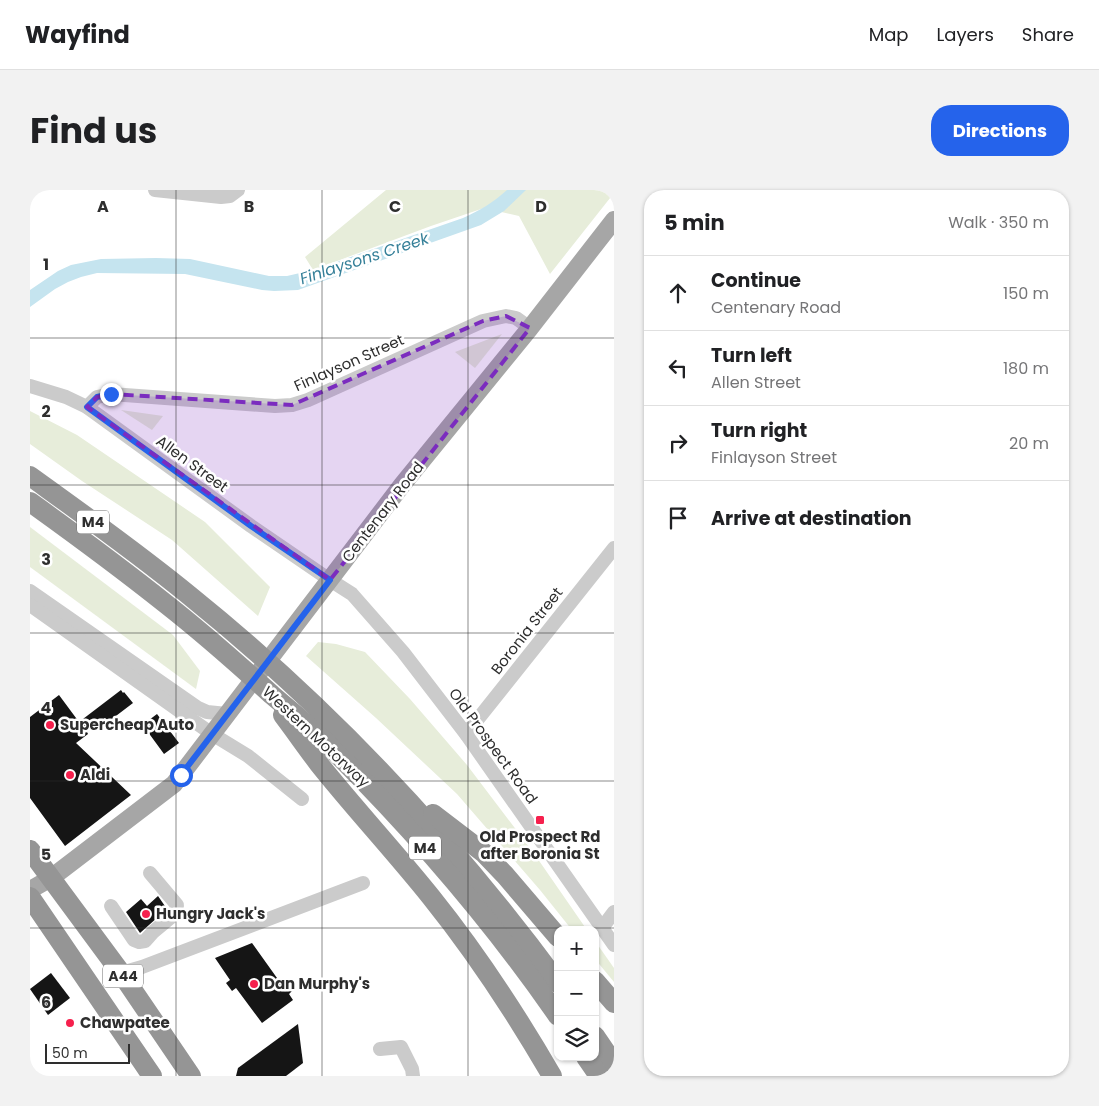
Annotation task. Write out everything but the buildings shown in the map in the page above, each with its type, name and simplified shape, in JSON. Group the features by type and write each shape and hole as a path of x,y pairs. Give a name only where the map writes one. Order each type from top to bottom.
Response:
{"highway":[{"name":"Western Motorway","path":"30,476 156,569 288,680 394,784 431,825 554,978"},
{"name":"Western Motorway","path":"30,502 167,605 316,733 398,817 453,880 554,1011"},
{"path":"268,693 319,763 431,897 463,939 508,1003 552,1076"},
{"path":"394,784 484,853 554,932"},
{"name":"A44","path":"30,850 121,973 191,1076"},
{"name":"A44","path":"30,897 152,1076"},
{"path":"599,986 614,1003"},
{"path":"599,1042 614,1064"},
{"path":"589,1061 599,1076"}],"main road":[{"name":"Centenary Road","path":"30,890 51,878 174,784 402,485 530,328 614,220"}],"street":[{"path":"155,190 221,197 230,196 238,190"},
{"name":"Finlayson Street","path":"87,407 97,397 111,394 275,406 292,405 308,400 483,321 506,316 516,318 530,328"},
{"name":"Allen Street","path":"30,386 66,397 87,407 251,526 330,580"},
{"name":"Boronia Street","path":"466,734 614,548"},
{"name":"Old Prospect Road","path":"330,580 352,594 403,652 466,734 614,945"},
{"path":"30,591 190,704 207,712 227,714"},
{"path":"30,604 212,734 248,756 302,799"},
{"path":"110,906 134,940 139,942 145,941 172,917 176,912 177,905 150,873"},
{"path":"121,973 142,967 363,883"},
{"path":"602,928 614,912"},
{"path":"380,1049 400,1047 412,1069 413,1076"}],"highlighted area":[{"path":"506,316 530,328 330,580 87,407 97,397 111,394 292,405 483,321"}],"green space":[{"path":"386,190 614,190 614,193 550,274 519,216 484,208 313,270 305,257"},
{"path":"502,334 475,368 455,352"},
{"path":"121,410 163,416 152,430"},
{"path":"30,411 77,435 205,522 270,587 258,616 172,540 82,481 30,444"},
{"path":"30,527 173,635 200,671 196,689 30,567"},
{"path":"318,642 336,644 365,652 410,699 467,765 533,852 584,926 569,926 457,794 306,656"},
{"path":"599,947 614,968 614,982 599,964"}],"water":[{"name":"Finlaysons Creek","path":"507,190 526,190 504,211 481,225 298,290 262,290 185,274 97,273 68,282 30,307 30,290 58,271 71,265 101,259 190,259 269,276 287,276 313,270 463,218 486,206"}],"place":[{"name":"Supercheap Auto","path":"50,725"},
{"name":"Aldi","path":"70,775"},
{"name":"Old Prospect Rd after Boronia St","path":"540,820"},
{"name":"Hungry Jack's","path":"146,914"},
{"name":"Dan Murphy's","path":"254,984"},
{"name":"Chawpatee","path":"70,1023"}],"route":[{"path":"111,394 97,397 87,407 251,526 330,580 181,775"}]}
